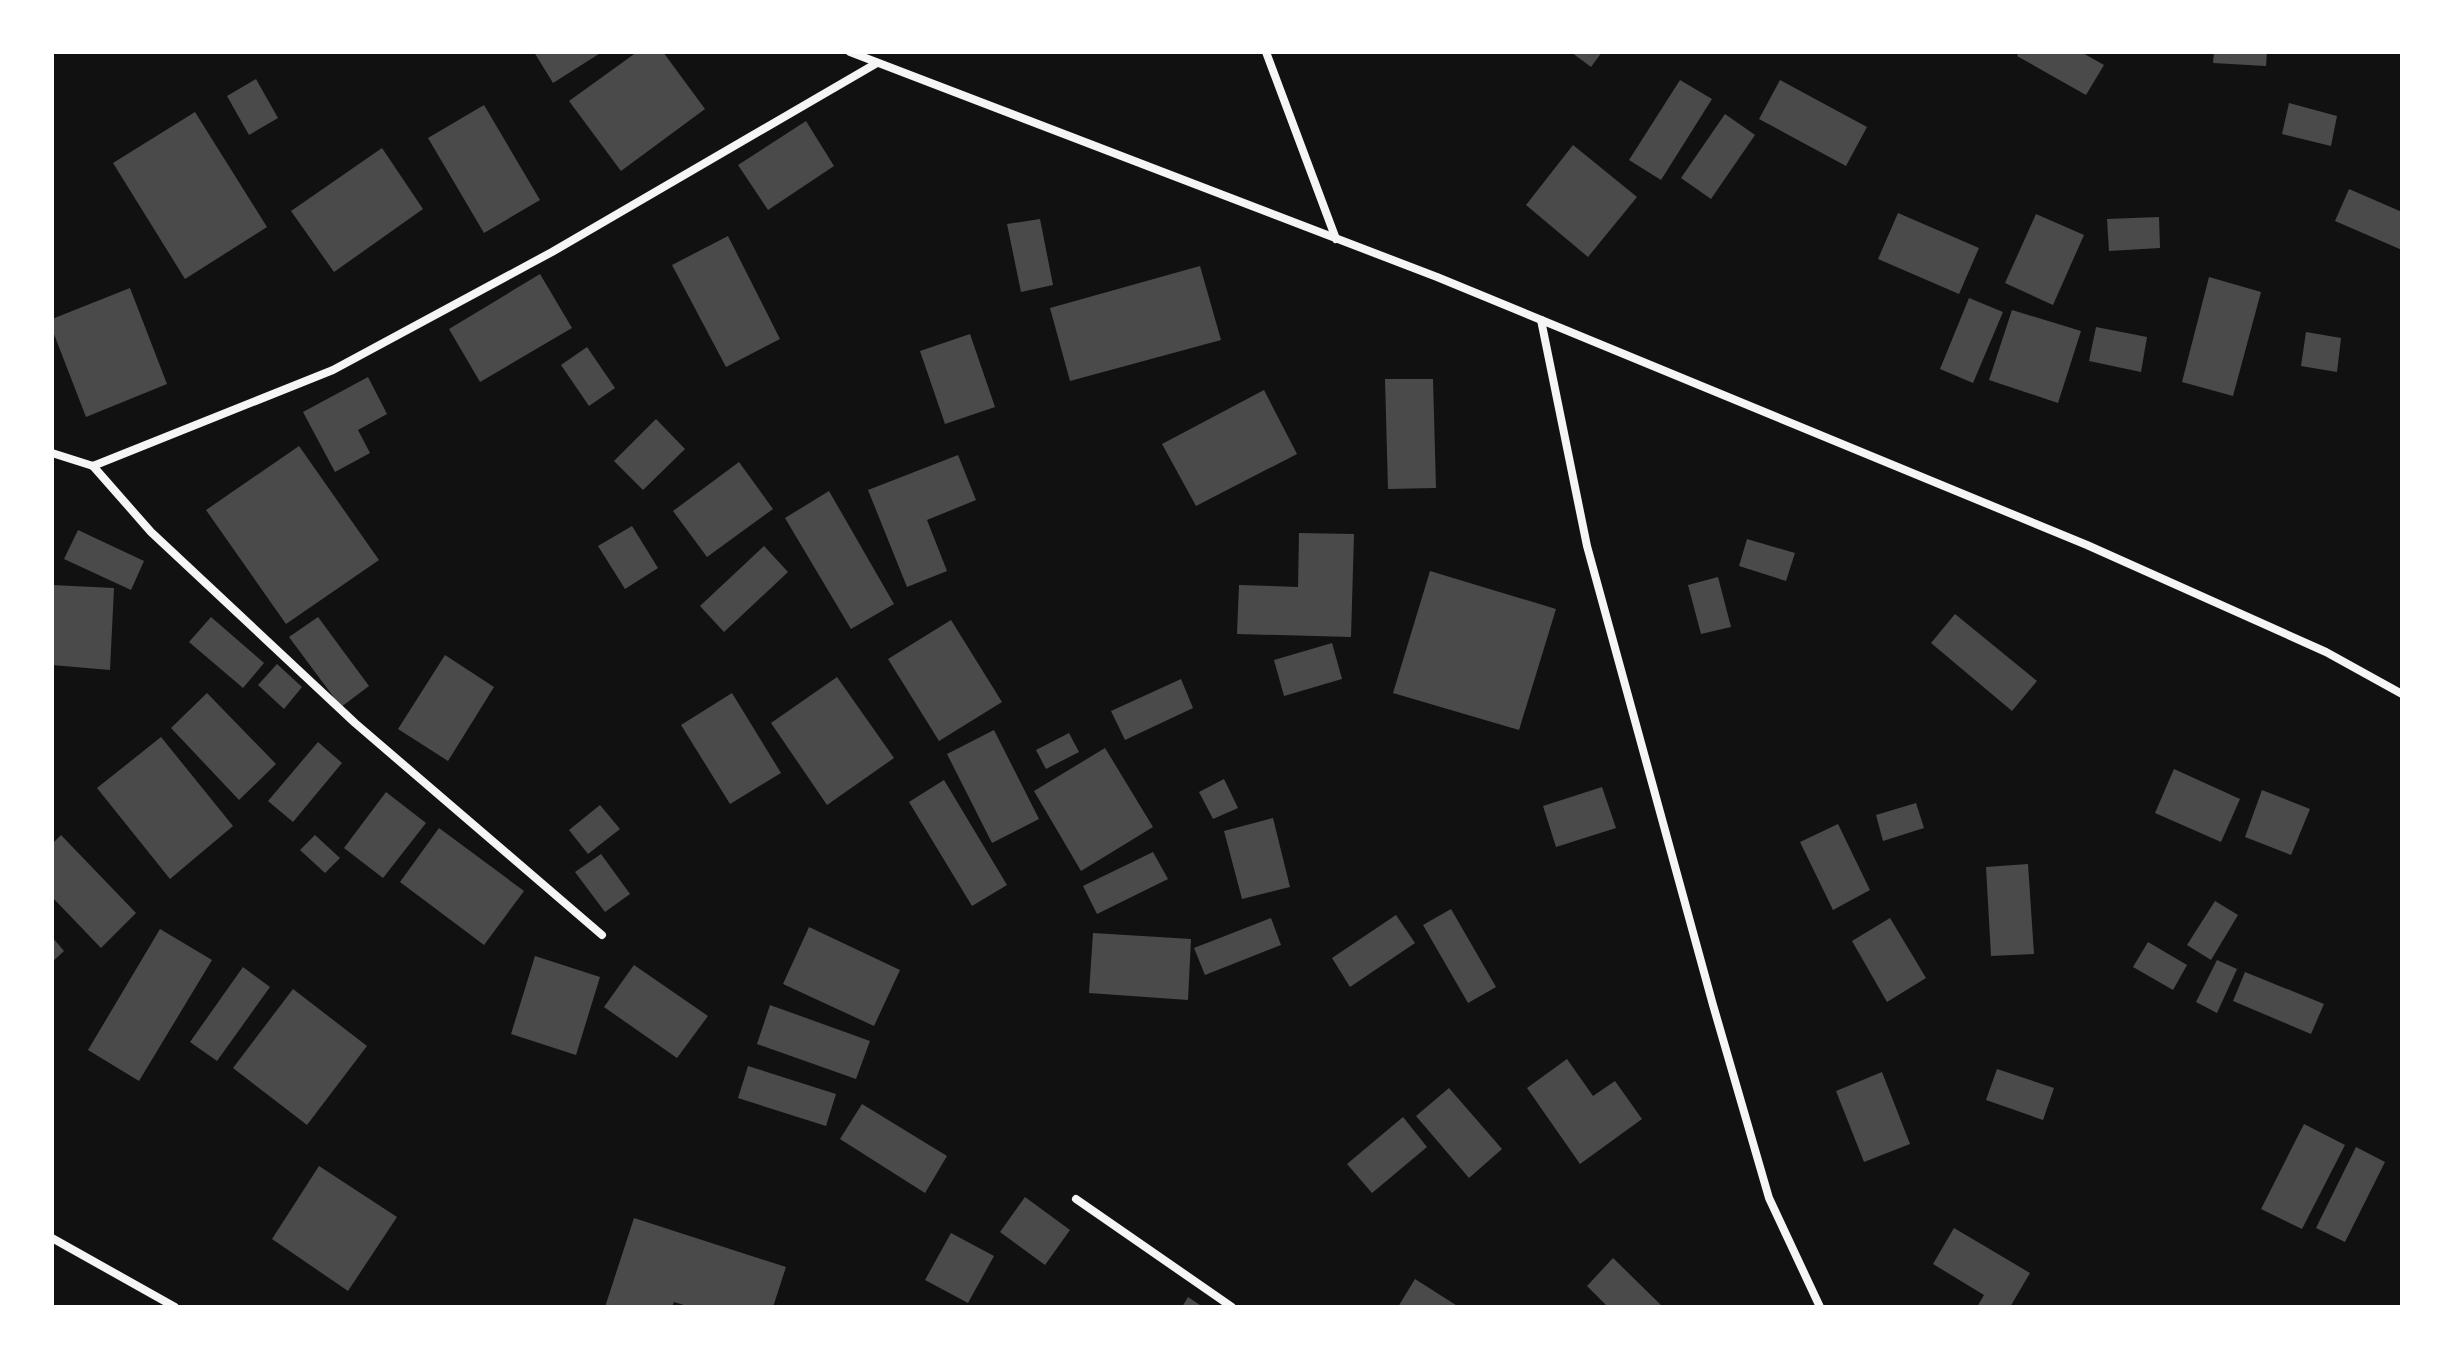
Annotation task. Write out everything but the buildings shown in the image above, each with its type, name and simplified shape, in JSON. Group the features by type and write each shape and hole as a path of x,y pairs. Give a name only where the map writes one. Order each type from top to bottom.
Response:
{"street":[{"path":"850,52 1541,320 2087,545 2326,652 2402,694"},
{"path":"1266,52 1336,239"},
{"path":"93,466 333,370 552,252 877,63"},
{"path":"1541,320 1587,546 1713,1005 1769,1198 1820,1307"},
{"path":"52,453 93,466 151,532 355,723 602,935"},
{"path":"1076,1199 1232,1307"},
{"path":"52,1238 175,1307"}]}
